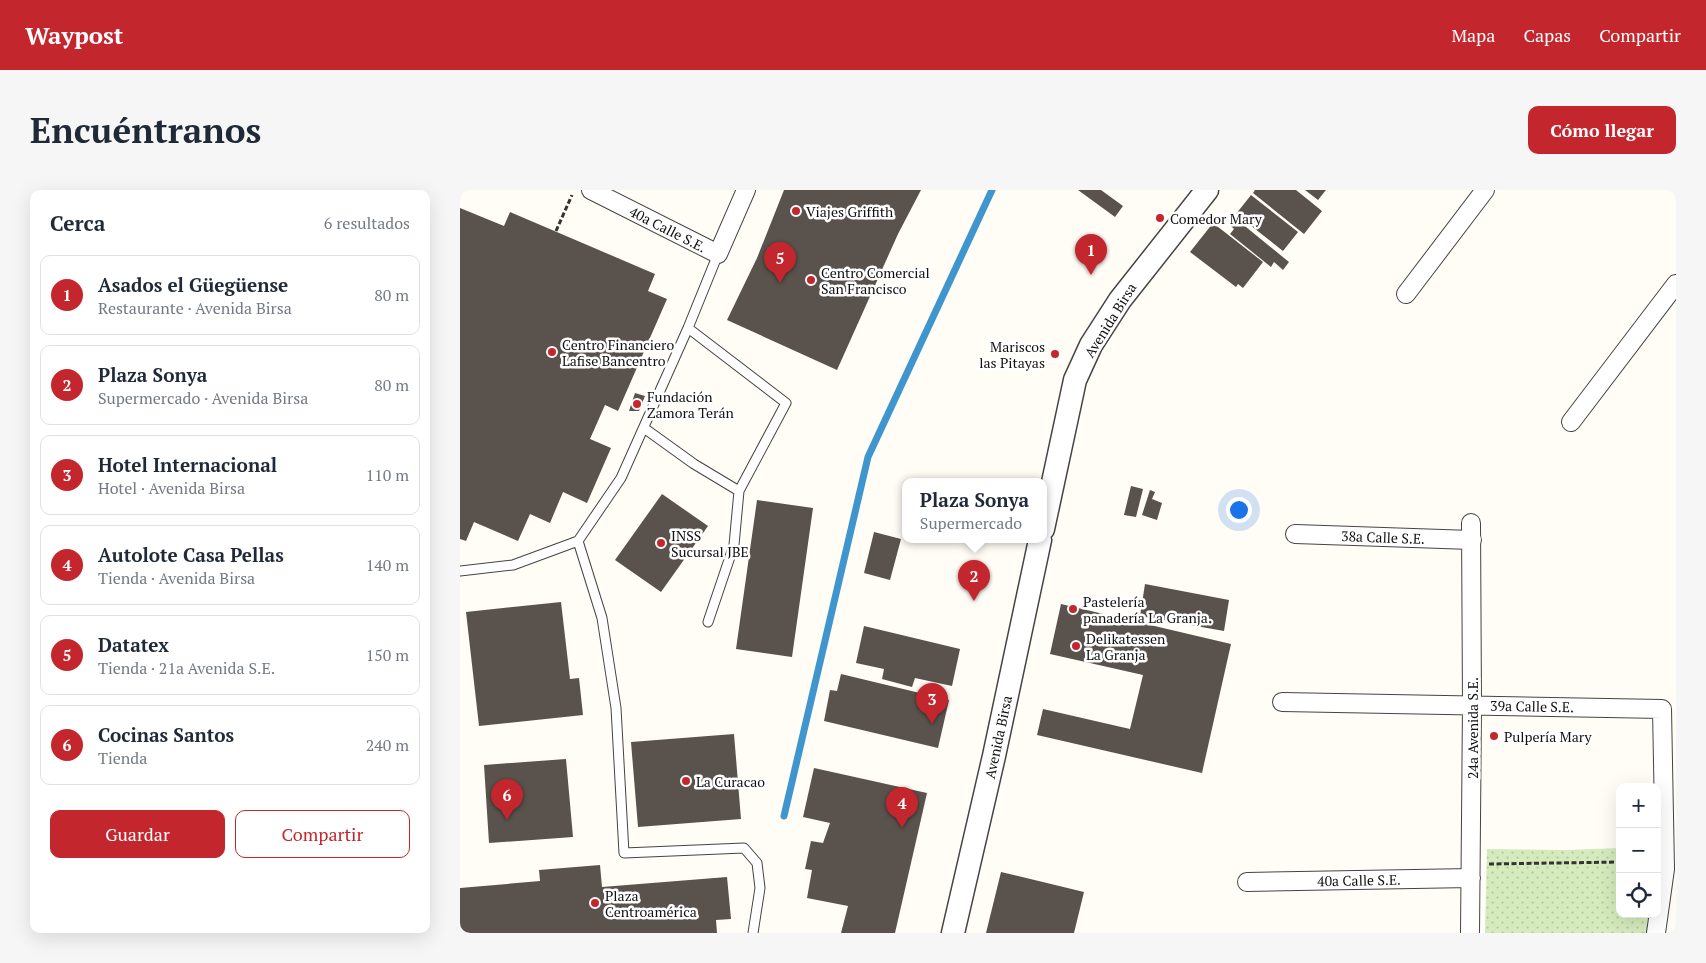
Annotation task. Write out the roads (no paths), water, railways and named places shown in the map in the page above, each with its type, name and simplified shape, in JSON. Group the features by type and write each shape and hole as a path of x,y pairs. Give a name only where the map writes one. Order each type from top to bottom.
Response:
{"street":[{"name":"40a Calle S.E.","path":"591,190 718,254"},
{"path":"718,254 746,190"},
{"name":"Avenida Birsa","path":"1047,510 1075,380 1091,346 1120,300 1207,190"},
{"path":"1406,294 1485,190"},
{"path":"1571,422 1676,284"},
{"name":"38a Calle S.E.","path":"1295,534 1472,532"},
{"name":"24a Avenida S.E.","path":"1470,933 1472,532"},
{"name":"Avenida Birsa","path":"953,933 996,746 1039,543"},
{"name":"39a Calle S.E.","path":"1282,702 1662,710 1671,869"},
{"path":"1656,933 1671,869"},
{"name":"40a Calle S.E.","path":"1247,882 1471,871"}],"lane":[{"path":"460,571 513,565 578,542 621,478 688,328 718,254"},
{"path":"688,328 786,402 739,491 734,545 708,622"},
{"path":"644,428 694,464 739,491"},
{"path":"578,542 602,618 616,708 624,853 744,848 757,863 760,888 753,933"}],"waterway":[{"path":"784,816 868,457 992,190"}],"place":[{"name":"Viajes Griffith","path":"796,211"},
{"name":"Comedor Mary","path":"1160,218"},
{"name":"Asados el Güegüense","path":"1091,275"},
{"name":"Centro Comercial San Francisco","path":"811,280"},
{"name":"Datatex","path":"780,283"},
{"name":"Centro Financiero Lafise Bancentro","path":"552,352"},
{"name":"Mariscos las Pitayas","path":"1055,354"},
{"name":"Fundación Zamora Terán","path":"637,404"},
{"name":"INSS Sucursal JBE","path":"661,543"},
{"name":"Plaza Sonya","path":"974,601"},
{"name":"Pastelería panadería La Granja.","path":"1073,609"},
{"name":"Delikatessen La Granja","path":"1076,646"},
{"name":"Hotel Internacional","path":"932,724"},
{"name":"Pulpería Mary","path":"1494,736"},
{"name":"La Curacao","path":"686,781"},
{"name":"Cocinas Santos","path":"507,820"},
{"name":"Autolote Casa Pellas","path":"902,828"},
{"name":"Plaza Centroamérica","path":"595,903"}]}
